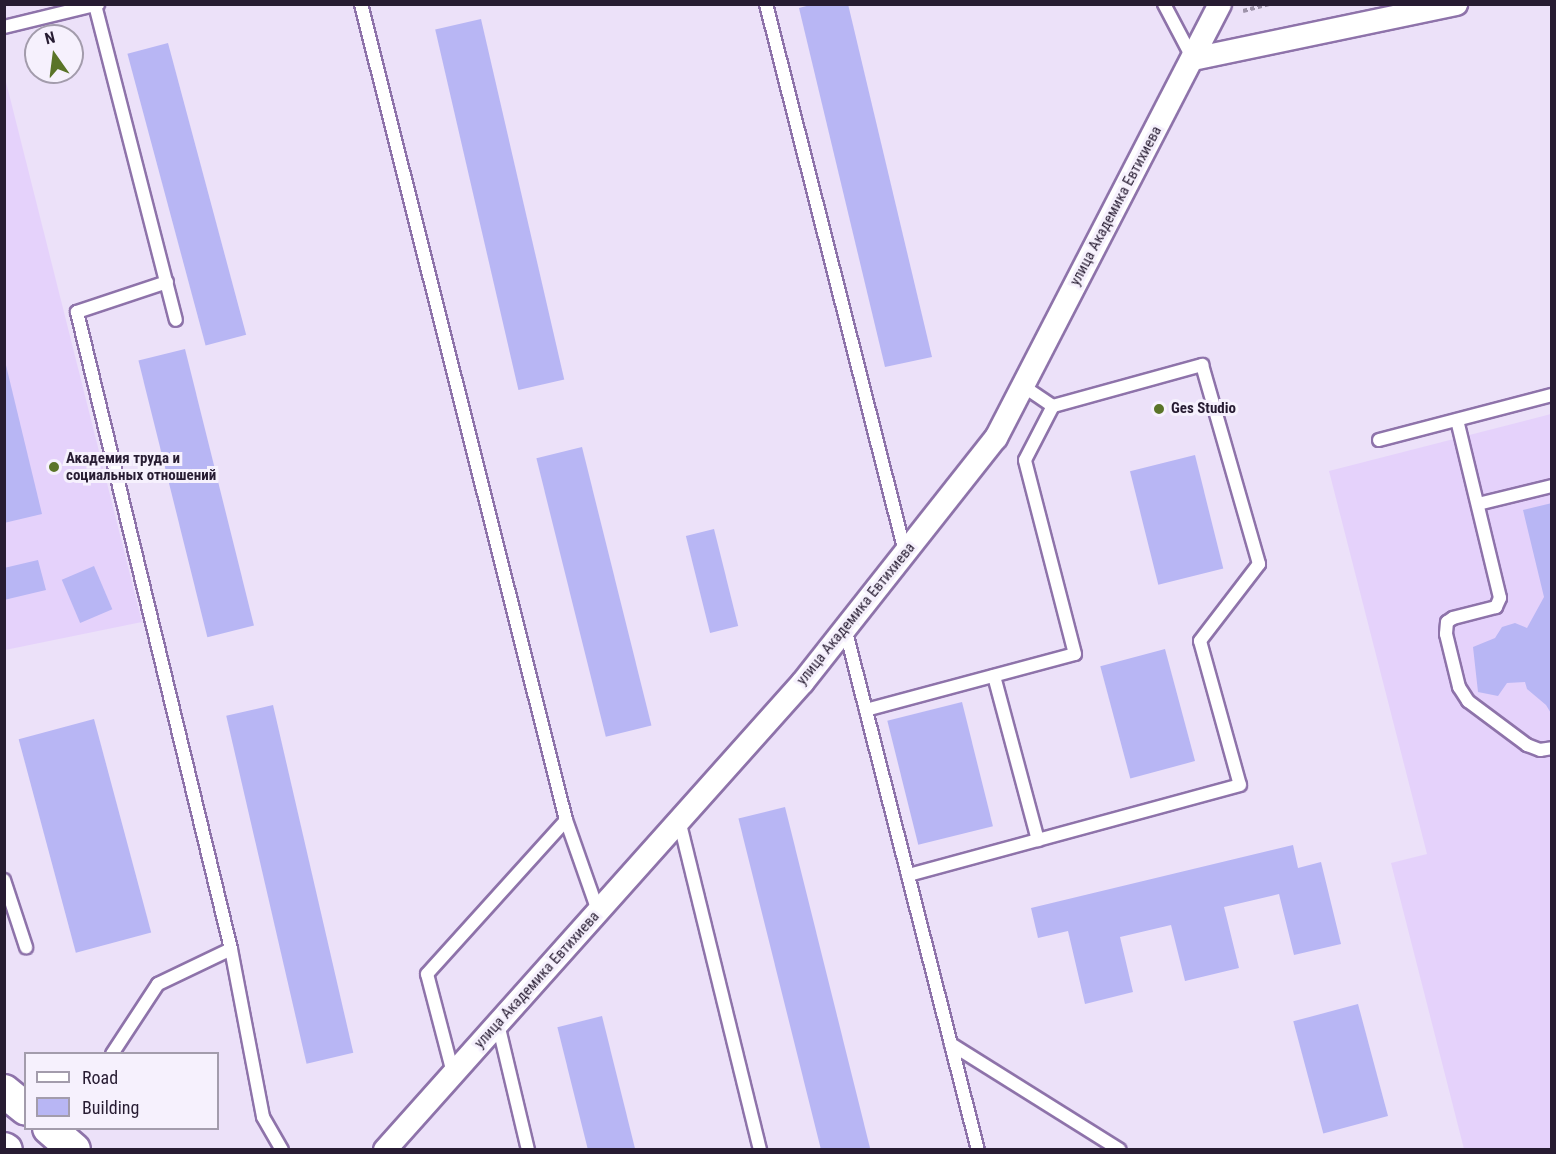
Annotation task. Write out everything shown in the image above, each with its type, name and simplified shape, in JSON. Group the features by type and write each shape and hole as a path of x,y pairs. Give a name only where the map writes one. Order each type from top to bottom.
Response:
{"main road":[{"path":"4,1091 24,1107"}],"street":[{"name":"улица Академика Евтихиева","path":"386,1149 803,682 996,438 1220,4"},
{"path":"1193,59 1456,4"}],"lane":[{"path":"362,4 566,820 598,911"},
{"path":"766,4 905,552"},
{"path":"1164,4 1193,59"},
{"path":"4,27 97,5 176,320"},
{"path":"166,282 77,312 231,949 263,1117 282,1149"},
{"path":"866,710 1074,654 1025,460 1053,406 1202,365 1259,564 1200,641 1240,785 908,875"},
{"path":"1023,386 1053,406"},
{"path":"1379,440 1551,395"},
{"path":"1457,420 1500,598 1496,607 1453,618 1447,622 1446,634 1459,687 1468,701 1527,745 1540,750 1551,748"},
{"path":"1478,504 1551,486"},
{"path":"845,628 978,1149"},
{"path":"994,676 1038,840"},
{"path":"453,1073 427,974 566,820"},
{"path":"679,820 760,1149"},
{"path":"4,880 26,947"},
{"path":"113,1052 158,984 231,949"},
{"path":"498,1024 528,1149"},
{"path":"951,1044 1120,1149"}],"shaded area":[{"name":"Академия труда и социальных отношений","path":"4,74 142,622 5,650 4,650"},
{"path":"1551,414 1551,1149 1464,1149 1391,863 1427,854 1329,471"}],"building":[{"path":"814,4 848,4 932,357 885,367 799,8"},
{"path":"481,19 564,380 518,390 435,30"},
{"path":"168,43 246,335 206,346 127,54"},
{"path":"185,349 254,626 207,637 138,361"},
{"path":"4,357 42,514 4,523"},
{"path":"582,447 651,725 606,737 536,458"},
{"path":"1195,455 1223,569 1158,585 1130,471"},
{"path":"1552,503 1552,715 1546,705 1527,689 1525,682 1507,683 1498,696 1478,692 1473,647 1495,638 1502,627 1515,623 1527,628 1544,597 1523,510"},
{"path":"714,529 738,626 710,633 686,536"},
{"path":"38,560 46,590 4,600 4,568"},
{"path":"94,566 112,609 80,623 62,580"},
{"path":"1165,649 1195,761 1130,778 1100,666"},
{"path":"962,702 993,826 918,845 887,721"},
{"path":"273,705 353,1053 307,1064 226,716"},
{"path":"94,719 151,932 76,953 19,739"},
{"path":"785,807 870,1150 821,1150 738,819"},
{"path":"1293,845 1298,868 1321,862 1341,944 1294,955 1279,894 1224,907 1239,968 1185,981 1171,925 1120,937 1133,992 1085,1004 1068,931 1038,938 1031,908"},
{"path":"1358,1004 1388,1116 1323,1133 1293,1021"},
{"path":"602,1016 635,1150 588,1150 557,1027"}],"place":[{"name":"Ges Studio","path":"1159,409"},
{"name":"Академия труда и социальных отношений","path":"54,467"}]}
